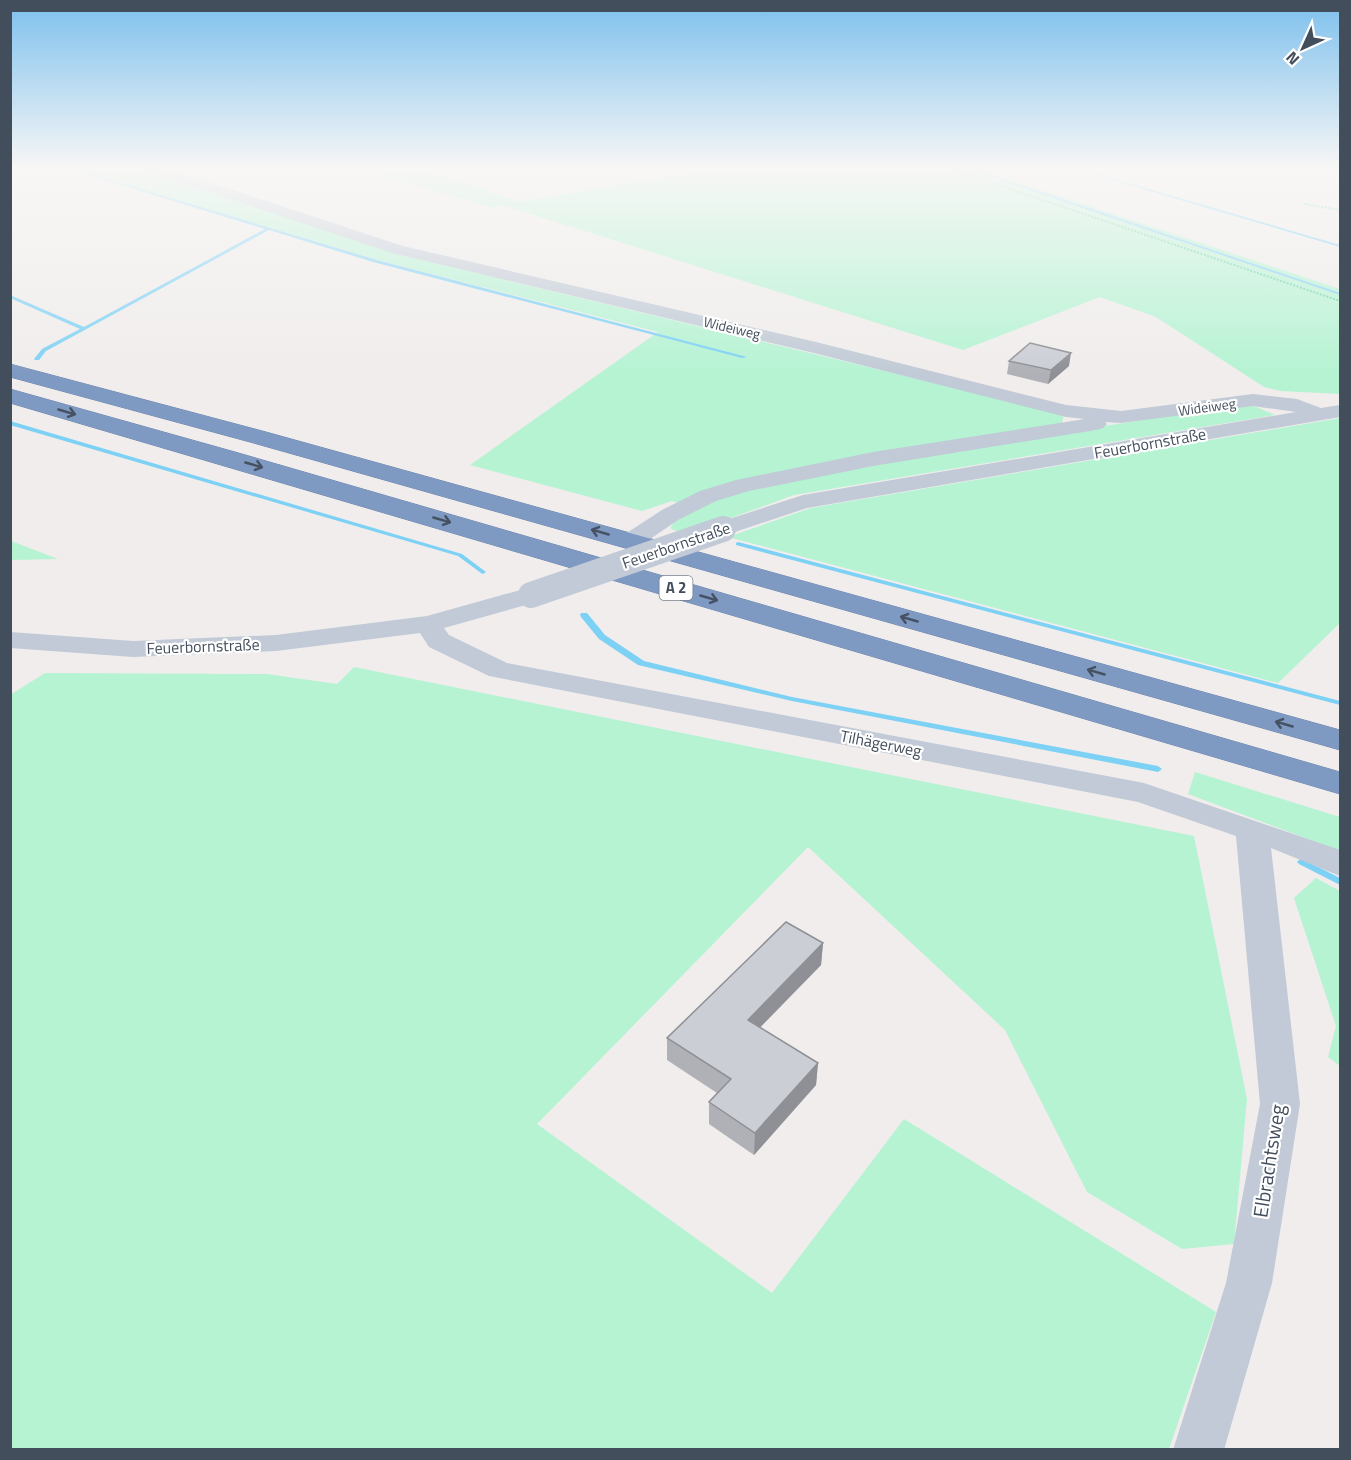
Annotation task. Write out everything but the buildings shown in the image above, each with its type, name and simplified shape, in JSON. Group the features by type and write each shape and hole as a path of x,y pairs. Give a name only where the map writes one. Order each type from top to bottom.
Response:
{"highway":[{"name":"A 2","path":"10,370 1341,740"},
{"name":"A 2","path":"10,396 237,460 1341,783"}],"street":[{"name":"Wideiweg","path":"359,237 398,250 816,348 1066,411 1103,416 1154,414 1253,400 1297,405 1318,414"},
{"name":"Feuerbornstraße","path":"10,639 59,645 133,649 276,643 428,624 531,595 803,502 1341,411"},
{"path":"631,541 670,514 699,500 744,485 873,459 1100,423 1103,416"},
{"name":"Tilhägerweg","path":"428,624 440,641 499,670 1144,793 1316,852 1341,864"},
{"name":"Elbrachtsweg","path":"1198,1449 1249,1283 1280,1104 1252,830"}],"path":[{"path":"1153,237 1341,301"}],"green space":[{"path":"302,237 347,237 397,254 1064,414 1061,426 965,448 1225,407 1254,406 1275,415 794,495 684,535 670,528 676,520 695,509 672,501 642,511 470,465 658,332 378,260"},
{"path":"604,237 1184,237 1340,289 1340,394 1281,391 1264,387 1156,317 1100,297 963,350"},
{"path":"1340,418 1340,623 1278,683 728,537 811,508"},
{"path":"11,541 58,559 11,560"},
{"path":"354,667 1194,836 1247,1099 1234,1244 1182,1249 1087,1192 1005,1030 808,847 537,1124 772,1293 904,1119 1216,1312 1169,1449 11,1450 10,695 45,673 267,674 337,684"},
{"path":"1195,772 1340,817 1340,851 1188,794"},
{"path":"1316,878 1340,891 1340,1066 1328,1057 1336,1026 1294,898"}],"waterway":[{"path":"37,359 44,350 254,237"},
{"path":"296,237 375,261 744,357"},
{"path":"1171,237 1340,294"},
{"path":"1310,237 1340,246"},
{"path":"10,296 83,328"},
{"path":"10,423 460,555 483,572"},
{"path":"738,544 1340,703"},
{"path":"584,615 602,637 641,663 792,699 1158,769"},
{"path":"1302,862 1340,882"}]}
